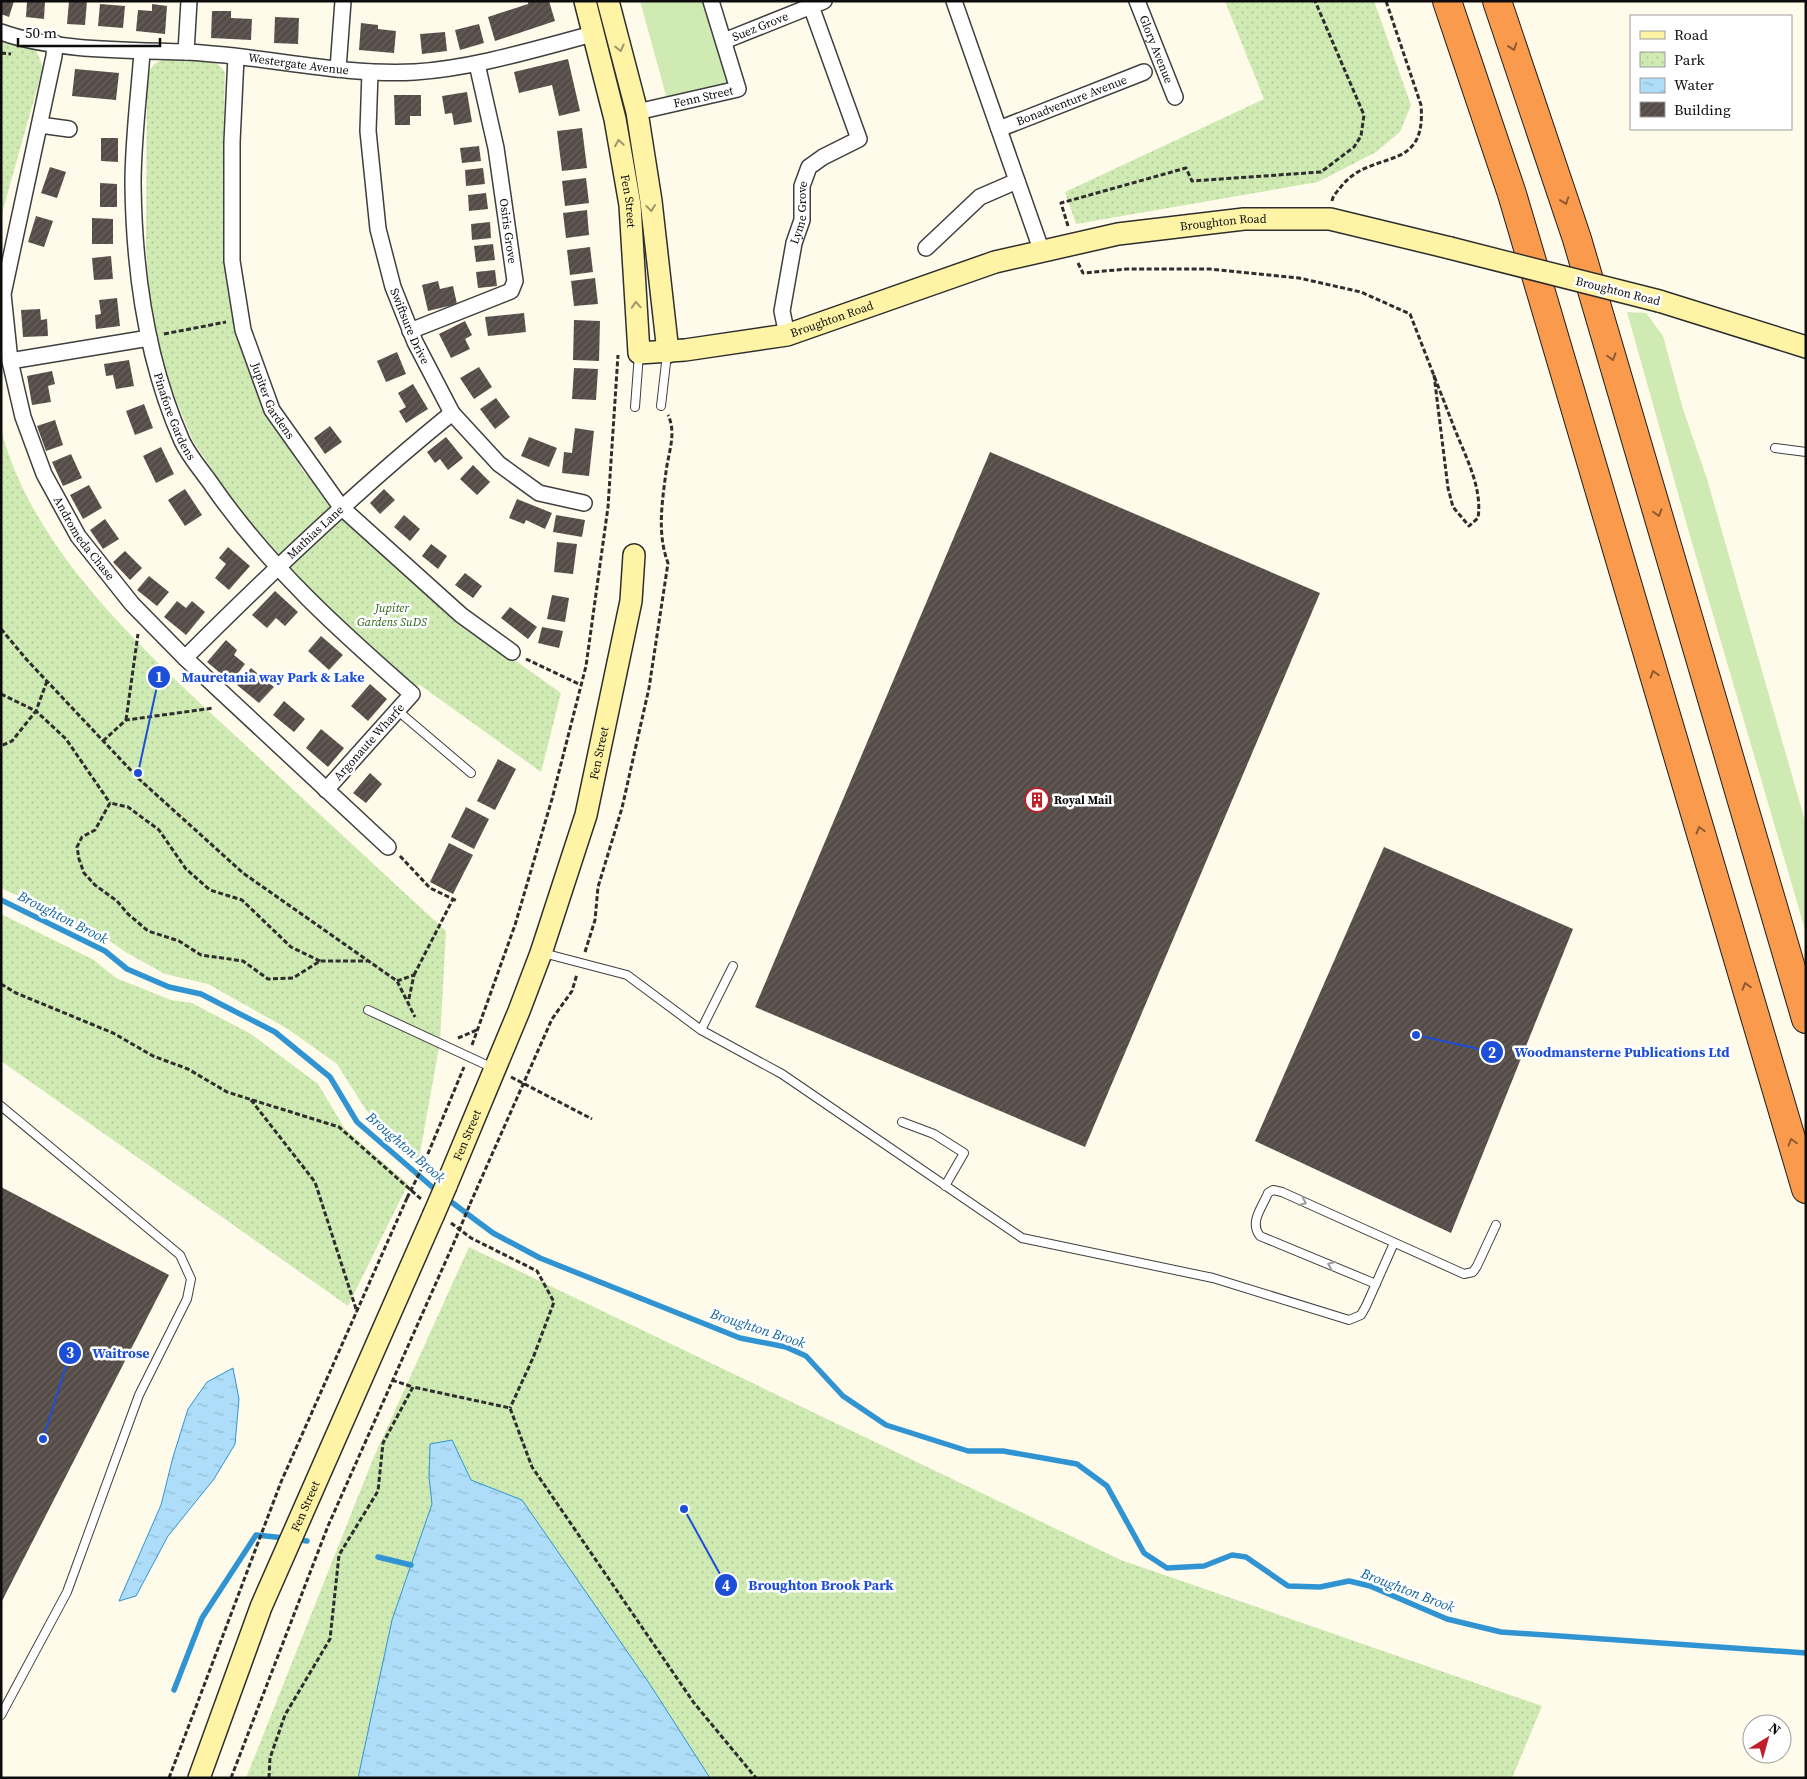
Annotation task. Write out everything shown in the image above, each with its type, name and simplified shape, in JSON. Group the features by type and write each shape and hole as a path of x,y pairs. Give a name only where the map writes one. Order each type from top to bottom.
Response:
{"highway":[{"path":"1447,1 1512,194 1806,1189"},
{"path":"1497,1 1578,239 1806,1018"}],"street":[{"path":"186,52 190,1"},
{"path":"338,69 344,1"},
{"name":"Fen Street","path":"585,1 615,119 630,205 639,353"},
{"name":"Fen Street","path":"608,1 637,112 651,201 668,352"},
{"name":"Fenn Street","path":"637,112 738,89 711,1"},
{"path":"954,1 1042,252"},
{"name":"Glory Avenue","path":"1137,1 1175,97"},
{"name":"Suez Grove","path":"724,41 817,4"},
{"name":"Lyme Grove","path":"787,336 782,311 794,244 802,220 802,186 809,167 823,157 859,139 817,4"},
{"name":"Westergate Avenue","path":"1,32 18,38 55,43 142,52 186,52 370,72 416,72 477,64 593,34"},
{"name":"Andromeda Chase","path":"55,43 40,125 3,294 10,361 23,417 44,474 78,536 140,612 185,658 388,847"},
{"name":"Pinafore Gardens","path":"142,52 133,183 138,283 156,336 157,375 183,443 236,519 275,567 343,634 412,694"},
{"name":"Jupiter Gardens","path":"236,57 232,142 232,261 243,330 272,410 341,507 461,615 512,652"},
{"name":"Osiris Grove","path":"410,331 511,291 515,282 496,148 477,64"},
{"name":"Swiftsure Drive","path":"370,72 368,131 374,207 392,287 410,331 452,412 499,464 539,493 584,503"},
{"name":"Bonadventure Avenue","path":"999,129 1144,72"},
{"path":"40,125 69,129"},
{"path":"926,248 980,196 1017,181"},
{"name":"Broughton Road","path":"639,353 668,352 787,336 995,262 1118,234 1244,219 1330,219 1660,302 1806,347"},
{"path":"10,361 156,336"},
{"name":"Mathias Lane","path":"185,658 275,567 341,507 452,412"},
{"name":"Fen Street","path":"199,1778 260,1607 436,1213 541,953 586,815 631,601 634,555"},
{"name":"Argonaute Wharfe","path":"326,790 412,694"}],"lane":[{"name":"Fen Street","path":"662,404 668,352"},
{"name":"Fen Street","path":"636,407 639,353"},
{"path":"1775,448 1806,452"},
{"path":"398,711 471,773"},
{"path":"541,953 626,975 701,1030 782,1074 1022,1238 1214,1278 1343,1319 1355,1318 1361,1314 1394,1243"},
{"path":"701,1030 733,966"},
{"path":"368,1010 495,1069"},
{"path":"1,1106 180,1255 191,1279 187,1300 139,1395 67,1592 1,1715"},
{"path":"902,1122 934,1134 964,1153 945,1186"},
{"path":"1376,1284 1260,1236 1254,1229 1254,1223 1268,1193 1272,1190 1282,1192 1464,1274 1470,1273 1477,1266 1496,1225"}],"path":[{"path":"1070,233 1061,203 1186,168 1192,181 1321,172 1354,146 1361,136 1364,115 1315,1"},
{"path":"1330,219 1333,197 1347,178 1368,167 1408,152 1415,143 1423,123 1421,105 1386,1"},
{"path":"1075,257 1083,273 1127,269 1210,269 1299,278 1361,292 1410,314 1434,375 1475,483 1480,505 1478,518 1469,526 1453,507 1448,488 1434,375"},
{"path":"156,336 227,322"},
{"path":"169,1778 262,1528 407,1198 422,1168 468,1056 515,925 552,799 589,647 608,507 619,346"},
{"path":"588,940 595,920 598,887 622,808 649,688 668,563 662,548 660,527 672,434 670,419 662,404"},
{"path":"126,720 140,612"},
{"path":"1,629 139,779 243,873 396,981 413,1015 443,1045 477,1030"},
{"path":"512,652 581,685"},
{"path":"1,746 12,742 36,710 47,681"},
{"path":"1,694 36,710 66,739 110,803 128,807 159,830 186,869 210,890 242,900 291,947 320,961 368,961"},
{"path":"104,741 126,720 235,705"},
{"path":"110,803 95,830 82,837 77,847 79,860 84,873 95,885 118,900 128,914 148,931 179,941 201,955 243,962 268,979 293,978 320,961"},
{"path":"388,847 404,859 430,888 457,901"},
{"path":"408,1004 414,976 453,899"},
{"path":"396,981 414,976"},
{"path":"231,1778 328,1526 552,1019 572,991 576,980"},
{"path":"1,984 16,993 113,1033 153,1056 188,1069 227,1092 339,1126 436,1213 471,1238 537,1271 554,1302 533,1358 510,1408 532,1467 694,1703 756,1778"},
{"path":"495,1069 592,1118"},
{"path":"251,1099 315,1182 357,1312"},
{"path":"392,1380 413,1387 510,1408"},
{"path":"269,1778 270,1758 285,1714 330,1639 339,1555 378,1491 384,1443 413,1387"}],"green space":[{"path":"640,1 702,1 729,85 667,99"},
{"path":"1225,1 1374,1 1411,105 1400,132 1376,152 1318,182 1076,224 1065,192 1264,99"},
{"path":"1,38 36,50 43,67 1,217"},
{"name":"Jupiter Gardens SuDS","path":"169,59 208,61 221,67 225,73 223,184 226,258 237,330 247,366 261,401 295,454 302,470 366,539 513,659 561,693 541,772 420,685 414,688 356,639 253,531 193,441 166,376 150,302 146,247 147,81 151,68 156,63"},
{"path":"1627,312 1646,313 1663,336 1683,409 1707,479 1806,824 1806,933 1690,536"},
{"path":"1,429 17,477 41,522 71,565 105,607 179,684 446,931 440,1042 418,1164 366,1110 337,1064 288,1029 208,984 165,974 127,953 98,933 1,888"},
{"path":"1,914 94,960 116,978 171,1000 192,1003 251,1034 318,1084 345,1129 408,1184 348,1306 1,1061"},
{"path":"469,1247 1121,1560 1542,1706 1512,1778 246,1778 373,1459"}],"water":[{"path":"233,1368 239,1399 235,1444 214,1479 168,1536 136,1596 119,1601 161,1505 188,1409 207,1382"},
{"path":"452,1440 471,1480 522,1500 649,1683 710,1778 358,1778 392,1620 432,1504 429,1477 430,1444"}],"building":[{"path":"1,1 14,1 9,17 1,14"},
{"path":"27,1 45,1 44,19 26,17"},
{"path":"69,1 87,1 85,25 67,24"},
{"path":"528,1 549,1 555,21 495,41 488,17 528,4"},
{"path":"100,4 125,6 123,28 98,26"},
{"path":"152,4 167,6 165,34 136,31 138,10 152,11"},
{"path":"212,11 231,11 231,18 252,19 251,40 211,38"},
{"path":"275,17 299,18 298,44 274,43"},
{"path":"361,23 378,25 378,29 396,31 394,53 359,50"},
{"path":"479,24 484,43 460,50 455,30"},
{"path":"445,32 447,51 422,54 420,34"},
{"path":"568,59 580,111 559,116 552,85 519,93 514,72"},
{"path":"75,69 119,73 116,100 72,96"},
{"path":"467,92 472,122 454,125 452,113 445,114 442,96"},
{"path":"394,95 421,95 421,116 410,116 410,125 395,125"},
{"path":"582,128 587,168 562,171 557,131"},
{"path":"101,138 118,138 118,162 101,161"},
{"path":"479,146 481,161 462,163 460,148"},
{"path":"50,167 66,172 57,198 41,193"},
{"path":"483,168 485,184 466,186 465,170"},
{"path":"586,178 589,203 565,206 562,181"},
{"path":"100,183 117,184 117,207 100,207"},
{"path":"486,193 488,209 469,211 468,195"},
{"path":"587,210 589,235 566,238 563,213"},
{"path":"36,216 53,221 44,247 28,242"},
{"path":"92,218 113,219 113,244 92,244"},
{"path":"490,222 491,238 472,240 471,224"},
{"path":"493,244 495,260 476,262 474,246"},
{"path":"590,247 593,272 570,275 567,250"},
{"path":"111,256 113,279 94,280 92,258"},
{"path":"495,270 497,286 478,288 476,272"},
{"path":"595,278 598,304 574,306 571,281"},
{"path":"438,281 440,289 453,286 457,304 428,311 422,285"},
{"path":"117,298 120,326 96,329 95,315 101,314 99,300"},
{"path":"40,309 41,320 47,319 48,336 23,337 21,310"},
{"path":"524,313 526,332 488,336 485,317"},
{"path":"574,320 600,321 599,361 573,360"},
{"path":"465,321 472,335 465,339 470,349 451,358 439,334"},
{"path":"397,352 406,374 386,382 377,361"},
{"path":"129,360 134,386 116,389 113,375 106,376 104,364"},
{"path":"479,367 492,387 474,399 460,378"},
{"path":"574,368 598,369 596,400 572,399"},
{"path":"52,371 55,384 48,386 51,402 32,405 27,376"},
{"path":"413,384 428,409 406,423 399,411 406,407 398,393"},
{"path":"496,398 510,417 495,429 480,409"},
{"path":"144,404 153,428 135,435 126,411"},
{"path":"55,420 63,445 46,451 37,426"},
{"path":"330,426 342,442 325,454 314,438"},
{"path":"575,428 594,431 589,476 562,473 564,452 572,453"},
{"path":"446,437 463,458 448,470 440,459 435,463 427,452"},
{"path":"529,437 557,448 549,467 521,456"},
{"path":"161,447 174,474 156,483 143,456"},
{"name":"Royal Mail","path":"990,452 1320,593 1085,1147 755,1007"},
{"path":"71,454 82,478 63,486 52,462"},
{"path":"473,465 490,482 477,495 460,479"},
{"path":"89,485 102,508 83,519 70,495"},
{"path":"185,489 202,515 185,526 168,500"},
{"path":"384,489 395,500 380,514 370,503"},
{"path":"517,499 552,513 545,529 526,520 524,524 509,518"},
{"path":"404,515 420,529 410,541 394,527"},
{"path":"556,515 585,520 582,537 553,532"},
{"path":"105,519 119,539 103,549 90,530"},
{"path":"557,542 577,544 573,574 554,572"},
{"path":"431,544 447,556 438,569 422,556"},
{"path":"228,547 250,566 229,590 215,578 226,564 219,558"},
{"path":"125,551 142,568 130,580 113,562"},
{"path":"465,573 482,586 473,598 455,585"},
{"path":"149,576 169,592 157,606 137,590"},
{"path":"275,591 298,612 285,626 276,618 267,628 252,615"},
{"path":"552,595 569,598 565,622 547,619"},
{"path":"177,601 186,608 192,601 205,612 186,635 164,617"},
{"path":"510,607 537,627 528,639 501,618"},
{"path":"542,627 563,631 559,648 538,643"},
{"path":"321,636 343,655 329,670 308,651"},
{"path":"226,640 237,650 234,655 245,664 231,682 207,662"},
{"path":"251,668 274,687 259,703 237,685"},
{"path":"370,684 387,699 368,721 351,706"},
{"path":"284,701 305,719 294,732 273,715"},
{"path":"321,729 344,748 328,767 306,748"},
{"path":"498,759 516,769 495,810 477,801"},
{"path":"370,773 382,784 366,803 353,793"},
{"path":"466,807 489,819 474,849 451,837"},
{"path":"449,843 473,855 453,894 430,882"},
{"path":"1384,847 1573,929 1451,1233 1255,1141"},
{"path":"1,1187 169,1275 1,1603"}],"waterway":[{"name":"Broughton Brook","path":"1,900 105,951 127,969 169,987 201,994 275,1032 330,1077 357,1122 438,1192"},
{"name":"Broughton Brook","path":"446,1198 493,1233 540,1258 740,1338 786,1347 806,1356 843,1396 886,1425 968,1451 1003,1451 1077,1464 1107,1486 1144,1553 1167,1568 1204,1566 1232,1555 1246,1557 1288,1586 1320,1587 1349,1581 1370,1586 1447,1619 1501,1632 1806,1653"},
{"path":"174,1690 202,1618 256,1535 285,1538"},
{"path":"294,1539 307,1541"},
{"path":"378,1557 411,1565"}],"place":[{"name":"Mauretania way Park & Lake","path":"138,773"},
{"name":"Royal Mail","path":"1037,800"},
{"name":"Woodmansterne Publications Ltd","path":"1416,1035"},
{"name":"Waitrose","path":"43,1439"},
{"name":"Broughton Brook Park","path":"684,1509"}]}
